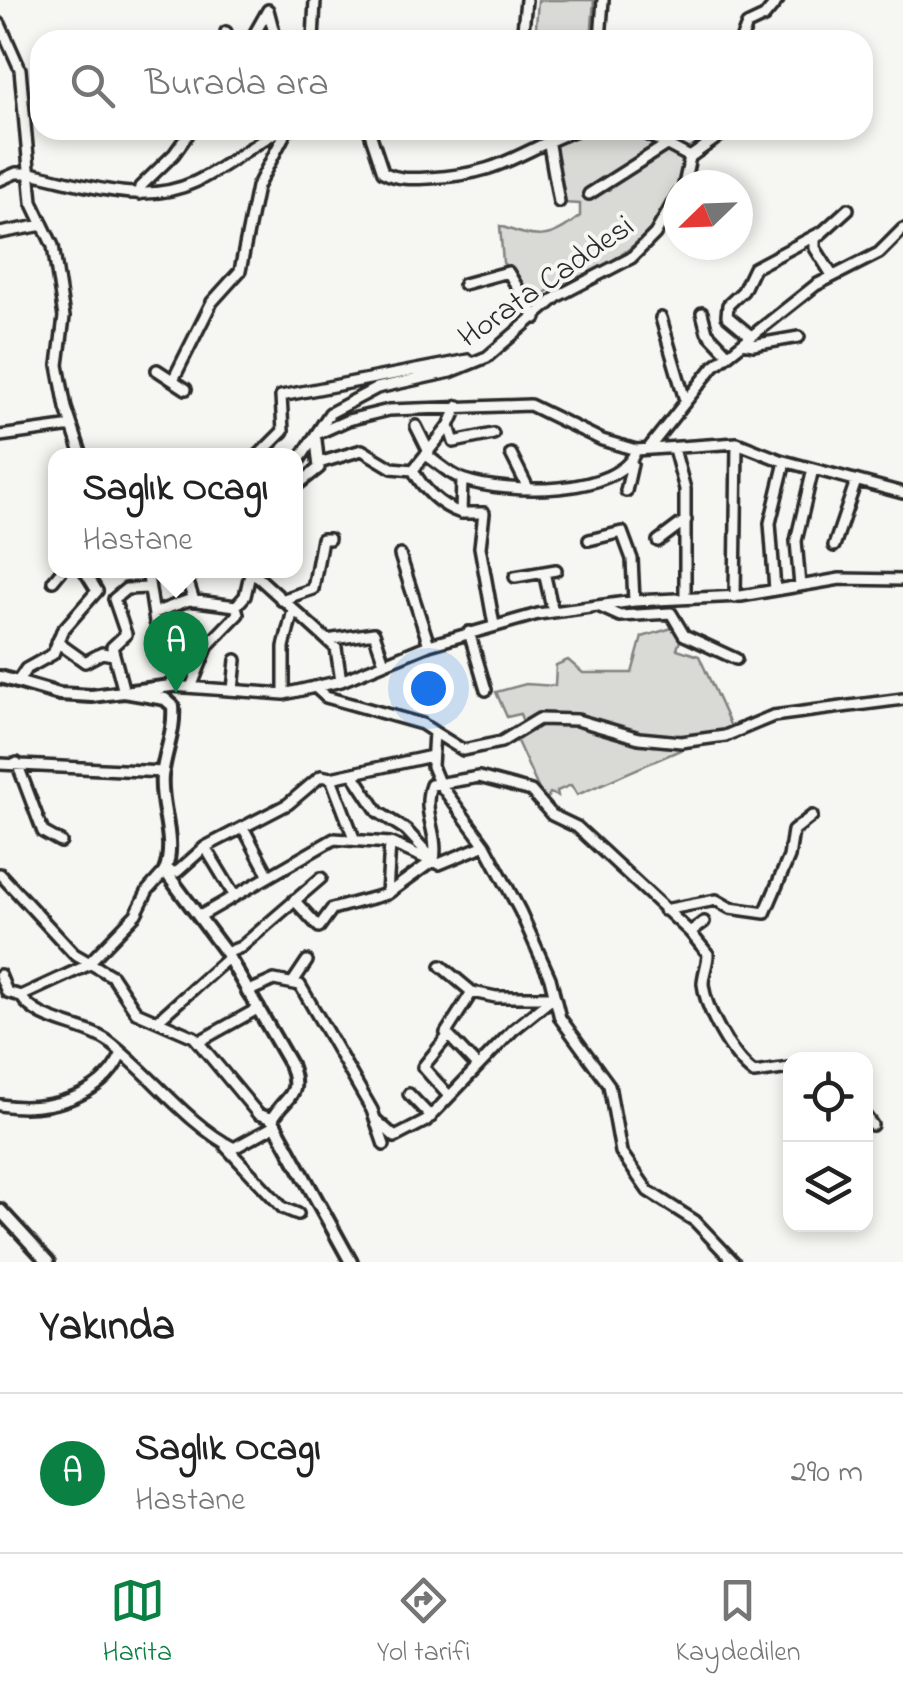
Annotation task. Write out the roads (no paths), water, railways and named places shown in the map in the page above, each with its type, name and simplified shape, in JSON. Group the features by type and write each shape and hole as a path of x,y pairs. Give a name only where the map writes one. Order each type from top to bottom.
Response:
{"main road":[{"path":"0,677 59,694 124,692 175,685"},
{"path":"124,692 165,699 174,706 173,740 163,772 169,843 165,870 227,956 259,1008 297,1084 274,1122 351,1262"},
{"path":"0,1210 48,1262"}],"street":[{"path":"314,30 315,0"},
{"path":"523,30 526,0"},
{"path":"601,30 603,0"},
{"path":"745,30 764,17 778,0"},
{"path":"257,30 268,10 273,30"},
{"path":"0,24 20,69 32,202 49,232 64,317 58,364 79,448"},
{"path":"138,194 140,187 184,140"},
{"path":"0,180 30,173 138,194 179,189 261,140"},
{"path":"157,370 171,381 174,378 212,302 240,271 258,187 278,140"},
{"path":"372,140 383,172 409,179 470,176 556,140"},
{"path":"657,140 690,157"},
{"path":"687,170 690,157 714,140"},
{"path":"549,145 559,202"},
{"path":"589,194 666,145"},
{"path":"832,274 815,248 815,239 848,209"},
{"name":"Horata Caddesi","path":"303,455 330,413 377,388 472,364 536,318 558,296 632,258 663,220"},
{"path":"648,449 728,354 832,274 879,254 903,229"},
{"path":"0,232 49,232"},
{"path":"799,336 753,345 726,316 728,305 743,290 754,268 822,232"},
{"path":"464,284 508,272 536,318"},
{"path":"702,313 707,332 728,354"},
{"path":"660,318 686,400"},
{"path":"266,448 283,431 281,396 468,360"},
{"path":"174,378 186,389"},
{"path":"319,463 317,436 348,420 389,410 530,405 602,440 636,450 674,449 711,441 737,443 785,462 903,493"},
{"path":"413,470 449,426 458,406"},
{"path":"3,432 72,426"},
{"path":"416,426 427,453 462,480 507,489 589,484 632,462"},
{"path":"449,426 454,442 493,434"},
{"path":"734,597 737,443"},
{"path":"674,449 685,490 685,598"},
{"path":"303,479 319,463 362,450 392,468 413,470"},
{"path":"626,491 636,450"},
{"path":"512,454 528,488"},
{"path":"774,590 770,524 785,462"},
{"path":"800,586 796,541 812,469"},
{"path":"413,470 420,484 449,509 484,513 480,547 494,625"},
{"path":"461,513 462,480"},
{"path":"834,546 856,481"},
{"path":"658,541 686,520"},
{"path":"589,540 622,532 632,559 634,601"},
{"path":"281,600 313,589 322,538 330,538"},
{"path":"400,555 429,645"},
{"path":"515,577 556,570"},
{"path":"544,572 552,612"},
{"path":"89,578 98,591 114,599 126,634 112,647 124,692"},
{"path":"147,578 154,613 176,672 175,685 284,694 341,682 468,632 552,612 634,601 734,597 840,578 903,580"},
{"path":"187,578 194,601"},
{"path":"192,685 197,664 208,645 238,614 236,606 248,588 249,578"},
{"path":"257,578 326,640 340,659 341,682"},
{"path":"114,599 126,589 148,588"},
{"path":"18,680 26,669 53,654 57,642 98,591"},
{"path":"154,613 194,601 236,606"},
{"path":"599,606 620,616 671,613 684,635 736,659"},
{"path":"284,694 284,647 292,610"},
{"path":"468,632 486,690"},
{"path":"326,640 374,633 384,662"},
{"path":"57,642 85,662 102,653 113,655"},
{"path":"233,690 236,660"},
{"path":"316,688 326,697 422,724 463,750 501,742 539,719 577,720 639,738 682,742 725,736 773,716 903,699"},
{"path":"434,732 432,756 439,783 484,845 550,978 560,1018 609,1085 621,1152 648,1191 696,1220 734,1262"},
{"path":"21,996 87,964 136,914 148,890 165,870 177,872 205,847 288,804 321,776 331,778 432,756"},
{"path":"17,763 43,832 61,842"},
{"path":"0,764 163,772"},
{"path":"353,774 378,812 406,830 439,864 484,845"},
{"path":"294,900 319,927 332,909 387,894 434,860 436,835 426,809 431,786 479,777 531,792 552,814 578,827 690,932 708,954 702,979 705,994 738,1057 754,1073 783,1069"},
{"path":"331,778 354,838"},
{"path":"664,910 716,900 730,908 766,913 789,857 793,831 812,816"},
{"path":"244,828 269,876"},
{"path":"200,916 334,839 390,843 434,860"},
{"path":"387,894 390,843"},
{"path":"205,847 234,895"},
{"path":"0,874 87,964 112,976 136,1012 198,1042 258,1114 274,1122 244,1147 234,1148 221,1142"},
{"path":"157,1021 320,878"},
{"path":"690,932 704,922"},
{"path":"293,982 307,961"},
{"path":"442,966 472,992 496,998 554,997"},
{"path":"0,975 8,992 21,996 33,1010 78,1025 110,1042 221,1142 282,1208 298,1214"},
{"path":"247,992 274,980 300,984 376,1120 384,1145"},
{"path":"472,992 446,1028 448,1036 477,1066"},
{"path":"376,1120 395,1136 431,1117 477,1066 554,997"},
{"path":"198,1042 259,1008"},
{"path":"448,1036 423,1066 448,1096"},
{"path":"0,1105 71,1102 116,1066 121,1055"},
{"path":"116,1066 134,1066"},
{"path":"410,1094 431,1117"}],"place":[{"name":"Saglık Ocagı","path":"176,693"}]}
